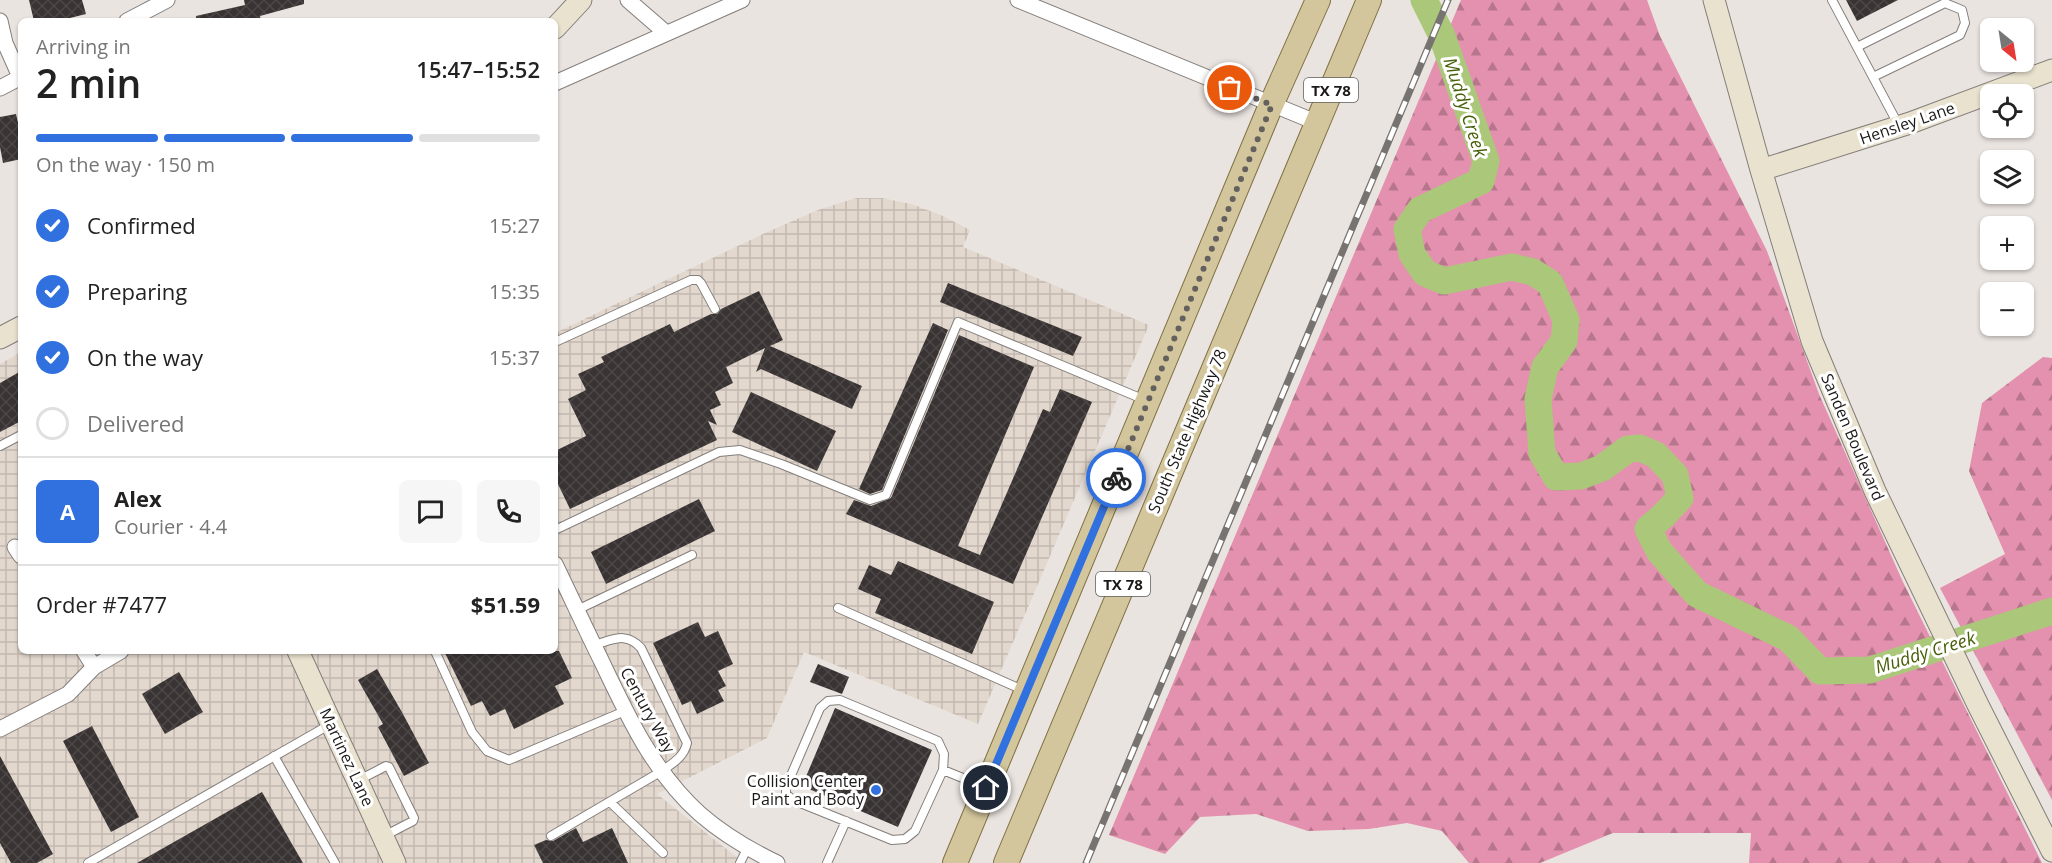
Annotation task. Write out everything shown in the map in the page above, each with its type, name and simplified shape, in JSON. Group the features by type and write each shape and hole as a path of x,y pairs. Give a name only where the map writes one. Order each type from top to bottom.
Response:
{"main road":[{"name":"TX 78","path":"955,863 1318,0"},
{"name":"South State Highway 78","path":"1006,863 1369,0"}],"street":[{"path":"133,18 167,0"},
{"path":"558,25 581,0"},
{"path":"628,0 666,33"},
{"path":"558,82 742,0"},
{"path":"1018,0 1318,123"},
{"name":"Sanden Boulevard","path":"1714,0 1761,171 1812,340 1875,491 1978,705 2052,851"},
{"path":"0,21 4,43 18,71"},
{"name":"Hensley Lane","path":"1761,171 1899,127 2052,70"},
{"path":"0,88 18,79"},
{"path":"0,338 18,329"},
{"name":"Century Way","path":"558,570 646,750 676,788 701,814 748,847 777,863"},
{"path":"86,654 94,667"},
{"path":"0,729 68,694 94,667 116,654"},
{"name":"Martinez Lane","path":"299,654 395,863"}],"lane":[{"path":"1832,0 1899,127"},
{"path":"1857,46 1945,3 1962,10 1965,23 1960,35 1873,77"},
{"path":"558,341 691,280 698,280 701,283 715,309"},
{"path":"558,529 719,452 740,450 870,500 886,495 958,322 1148,401"},
{"path":"0,446 18,437"},
{"path":"577,610 692,555"},
{"path":"838,608 1026,692"},
{"path":"551,836 662,771 679,759 687,743 641,648 633,640 624,637 594,645"},
{"path":"436,654 472,732 487,752 509,760 625,711"},
{"path":"840,700 938,741 944,754 943,770 915,831 905,839 892,840 793,800 786,794 786,787 820,708 828,701 840,700"},
{"path":"88,863 331,723"},
{"path":"274,756 335,863"},
{"path":"358,780 386,766 389,767 414,818 383,836"},
{"path":"943,770 986,788"},
{"path":"610,802 663,853"},
{"path":"827,863 846,821"},
{"path":"740,863 748,847"}],"shaded area":[{"path":"856,198 882,198 911,204 941,215 970,230 963,247 1149,325 978,724 804,652 767,738 657,794 744,863 0,863 0,364 18,354 18,654 558,654 558,332 818,210"}],"green space":[{"path":"1461,0 1647,0 1660,36 1767,251 1819,394 1903,582 2042,863 1749,863 1751,833 1613,833 1540,863 1469,863 1442,831 1407,823 1369,829 1308,831 1256,814 1200,817 1165,854 1109,835"},
{"path":"2043,357 2052,358 2052,800 1940,588 2005,554 1969,471 1982,403"}],"building":[{"path":"29,0 82,0 86,14 70,18 33,18"},
{"path":"244,0 304,0 304,4 260,16 260,18 196,18 196,16 245,5"},
{"path":"1846,0 1898,0 1857,21"},
{"path":"16,114 18,160 3,163 0,147 0,117"},
{"path":"948,283 1082,337 1073,356 940,302"},
{"path":"759,291 783,340 770,346 862,386 852,409 761,369 756,372 765,348 726,367 733,383 715,392 721,405 710,410 717,425 708,421 717,440 570,509 558,484 558,450 586,436 568,399 586,390 578,374 604,362 601,357 670,324 674,332 711,314 717,314 721,309"},
{"path":"933,323 948,330 882,490 870,494 859,489"},
{"path":"959,335 1034,367 958,546 980,555 1043,409 1050,412 1060,389 1092,402 1013,584 846,514 854,500 871,506 891,498"},
{"path":"18,373 18,423 0,432 0,383"},
{"path":"751,392 836,431 817,471 732,432"},
{"path":"699,499 715,531 606,584 591,552"},
{"path":"898,561 994,602 972,654 875,613 881,599 858,589 869,565 891,575"},
{"path":"698,622 705,637 718,631 733,664 718,671 726,686 718,690 724,701 697,714 691,701 682,705 653,643"},
{"path":"559,651 572,678 555,686 564,704 514,729 505,709 490,716 482,701 471,706 445,654 558,654"},
{"path":"818,664 849,677 842,694 810,682"},
{"path":"377,669 429,763 404,776 378,727 383,724 358,680"},
{"path":"179,672 203,712 165,734 142,694"},
{"path":"835,708 932,750 898,827 802,786"},
{"path":"92,726 139,817 111,832 63,741"},
{"path":"0,756 53,854 37,863 11,863 0,843"},
{"path":"262,792 303,863 137,863"},
{"path":"576,828 583,842 612,828 628,863 543,863 534,845 546,840 553,841"}],"waterway":[{"name":"Muddy Creek","path":"1424,0 1442,36 1486,161 1481,181 1420,210 1407,229 1412,254 1425,273 1444,281 1512,267 1533,272 1550,283 1566,320 1564,341 1545,367 1538,399 1542,453 1556,477 1581,476 1602,468 1628,449 1640,448 1656,455 1675,475 1680,498 1648,529 1659,551 1697,594 1788,638 1820,671 1870,670 2052,611"}],"railway":[{"path":"1086,863 1448,0"}],"way so far":[{"path":"1116,478 1272,105 1230,88"}],"place":[{"name":"Collision Center Paint and Body","path":"876,790"}],"route":[{"path":"986,788 1116,478"}]}
